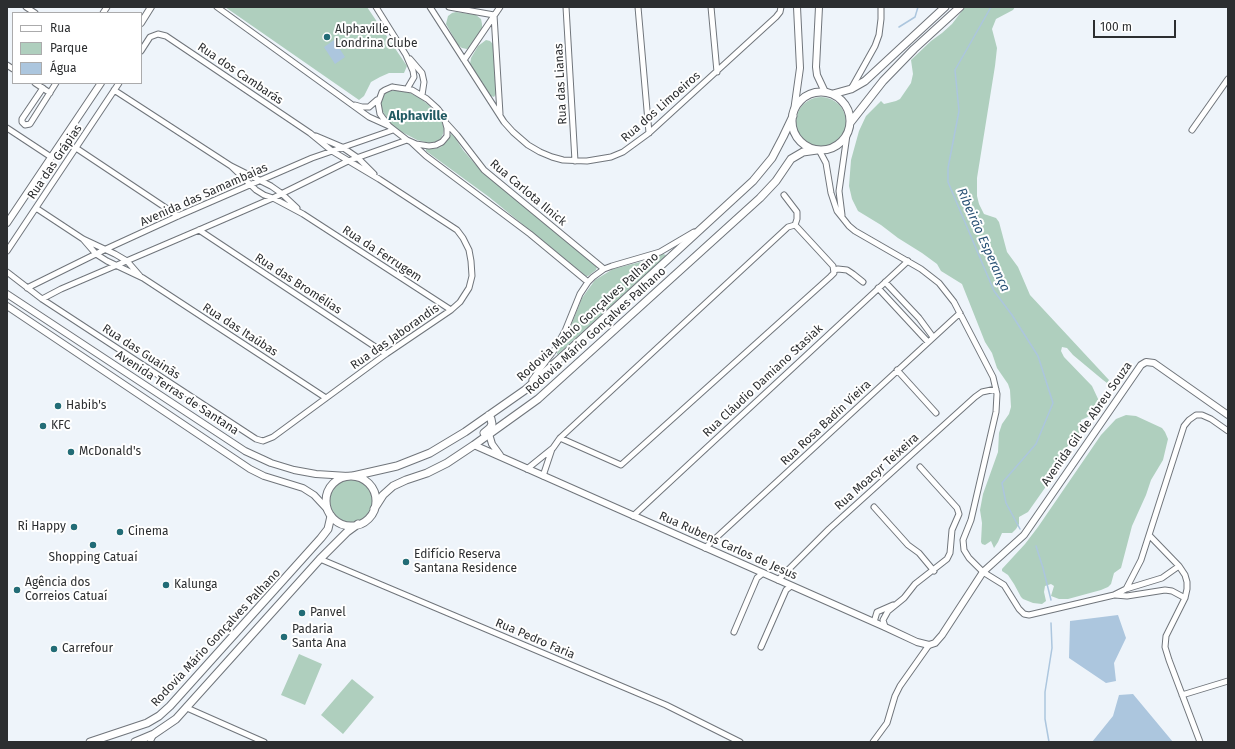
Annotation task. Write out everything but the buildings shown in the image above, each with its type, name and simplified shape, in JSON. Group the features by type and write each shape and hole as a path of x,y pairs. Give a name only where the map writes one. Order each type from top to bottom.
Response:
{"main road":[{"path":"829,93 845,104 849,113 850,123 847,135 837,146 818,150 807,146 799,140 794,131 793,113 799,102 807,95 817,92 829,93 851,88 870,77 945,7"},
{"path":"850,123 883,81 914,49 960,7"},
{"name":"Rodovia Mabio Gonçalves Palhano","path":"351,476 382,470 417,459 448,443 525,390 753,182 765,168 780,144 793,113"},
{"name":"Rodovia Mário Gonçalves Palhano","path":"374,509 383,495 393,486 433,470 474,445 538,399 749,209 770,188 791,159 803,152 818,150"},
{"path":"474,445 478,438 490,428 491,419 489,415"},
{"path":"351,476 365,481 372,487 375,496 374,509 366,520 358,524 344,525 336,521 329,513 326,496 330,487 340,478 351,476"},
{"name":"Rodovia Mário Gonçalves Palhano","path":"93,742 147,723 159,716 170,706 322,538 328,529 329,513"},
{"name":"Rodovia Mário Gonçalves Palhano","path":"135,742 154,734 176,719 320,559 342,537 358,524"}],"street":[{"path":"142,21 151,7"},
{"path":"217,7 352,103 369,117 391,128 409,141 426,156 530,234 588,282"},
{"path":"376,7 406,55 414,74 413,81 407,88"},
{"name":"Rua dos Limoeiros","path":"430,7 500,115 513,132 528,145 540,152 552,157 575,161 598,160 617,155 628,149 717,72 776,17 780,10"},
{"path":"449,7 494,15"},
{"path":"464,60 500,7"},
{"name":"Rua das Lianas","path":"566,7 575,161"},
{"path":"638,7 648,133"},
{"path":"711,7 717,72"},
{"path":"793,113 800,68 797,7"},
{"path":"818,7 817,75 829,93"},
{"path":"851,88 875,46 882,19 881,7"},
{"path":"494,15 500,115"},
{"name":"Rua dos Cambarás","path":"142,49 150,37 158,34 166,36 310,134 348,162 379,179 448,223"},
{"path":"352,103 366,108 373,105 382,92 388,88 407,88 422,95 424,82 422,73 406,55"},
{"path":"1192,130 1228,79"},
{"path":"37,84 50,93"},
{"path":"43,88 22,119 22,122 26,125 30,124 55,84"},
{"path":"7,222 100,84"},
{"name":"Rua das Grápias","path":"7,251 118,84"},
{"name":"Rua da Ferrugem","path":"114,90 231,166 271,186 303,214"},
{"name":"Rua Carlota Ilnick","path":"422,95 431,102 444,117 447,124 457,134 484,170 604,269"},
{"path":"378,99 380,114 391,128"},
{"path":"42,299 61,289 273,198 280,193 358,158 409,141 424,146 439,144 447,136 447,124"},
{"path":"7,128 51,157"},
{"name":"Avenida das Samambaias","path":"27,288 106,249 178,216 259,181 342,147 368,139 391,128"},
{"name":"Rua dos Cambarás","path":"310,134 342,147 358,158 379,179"},
{"path":"842,216 839,191 847,135"},
{"path":"76,148 178,216"},
{"path":"818,150 826,163 833,200 837,211 855,231 908,261 939,282 949,294 990,369 996,389 996,412 971,520 964,535 964,550 968,558 983,572 1004,585 1019,609 1024,614 1029,615 1114,595 1126,589 1162,578 1179,566"},
{"name":"Rua da Ferrugem","path":"231,166 250,185 264,195 273,198 303,214 451,310"},
{"path":"543,476 553,448 560,438 788,227 794,225 797,219 797,212 784,195"},
{"name":"Rua das Itaúbas","path":"36,208 83,239 106,249 127,261 142,278"},
{"name":"Rua das Jaborandis","path":"268,439 386,354 451,310 460,302 469,288 472,276 471,261 463,238 457,230 448,223"},
{"path":"560,438 621,465 830,277 834,273 831,263 794,225"},
{"path":"525,390 555,349 565,330 576,302 588,282 604,269 660,252 704,227"},
{"name":"Rua das Bromélias","path":"200,230 386,354"},
{"name":"Rua das Itaúbas","path":"83,239 96,254 116,266 142,278 326,398"},
{"name":"Rua Cláudio Damiano Stasiak","path":"632,516 908,261"},
{"path":"834,270 847,270 863,282"},
{"name":"Rua das Guainãs","path":"7,272 42,299 256,439 263,441 268,439"},
{"path":"885,282 922,322 933,337"},
{"path":"878,288 928,342"},
{"name":"Avenida Terras de Santana","path":"7,294 245,451 271,463 294,470 316,474 351,476"},
{"name":"Avenida Terras de Santana","path":"7,306 250,469 271,479 303,488 314,495 329,513"},
{"name":"Rua Rosa Badin Vieira","path":"705,548 960,313"},
{"name":"Avenida Gil de Abreu Souza","path":"983,572 1024,535 1141,364 1150,362 1154,364 1228,415"},
{"path":"897,370 936,413"},
{"name":"Rua Moacyr Teixeira","path":"778,580 829,529 975,397 982,392 996,389"},
{"path":"1127,596 1126,589 1141,560 1184,426 1196,415 1202,415 1211,419 1228,431"},
{"name":"Rua Rubens Carlos de Jesus","path":"489,434 492,444 503,458"},
{"name":"Rua Rubens Carlos de Jesus","path":"474,445 917,642 929,645"},
{"path":"527,469 553,448"},
{"path":"885,627 883,620 884,616 898,604 915,584 947,560 949,556 952,530 959,512 920,467"},
{"path":"874,507 908,545 919,552 934,571"},
{"path":"1149,535 1179,566 1185,575 1187,582 1185,598 1166,636 1165,647 1200,742"},
{"name":"Rua Pedro Faria","path":"320,559 666,705 740,742"},
{"path":"873,742 887,723 895,696 900,686 929,645 934,643 942,635 983,572"},
{"path":"734,632 757,578 763,573"},
{"path":"761,647 786,590 791,586"},
{"path":"1114,595 1127,596 1165,590 1172,591 1185,598"},
{"path":"874,622 877,612 898,604"},
{"path":"1182,695 1228,681"},
{"path":"187,708 264,742"},
{"path":"150,742 154,734"}],"green space":[{"name":"Alphaville Londrina Clube","path":"225,7 367,7 407,66 404,73 389,73 371,82 364,96 359,100"},
{"path":"965,7 1015,7 1013,10 996,19 992,29 997,48 977,178 977,196 979,204 984,214 996,218 999,222 1007,252 1018,267 1030,295 1109,380 1107,383 1073,355 1067,348 1062,347 1061,351 1064,357 1092,386 1099,401 1098,406 1092,415 1081,420 1079,434 1073,442 1064,449 1059,468 1028,512 1019,517 1019,524 1016,529 1012,533 1002,533 994,548 991,541 985,545 981,542 982,523 980,510 983,494 998,452 999,433 1011,407 1010,390 1008,384 997,368 992,353 985,342 962,284 941,271 937,264 922,253 858,211 852,199 849,186 851,160 859,131 866,116 881,101 884,104 900,99 911,83 913,74 911,60 952,24"},
{"path":"456,12 476,15 481,19 482,28 470,47 467,49 458,45 446,24 448,16"},
{"path":"486,40 493,44 496,94 494,97 491,96 470,64 471,58 478,46"},
{"path":"397,90 410,93 420,98 437,112 444,129 440,140 429,143 417,140 400,131 391,124 383,112 381,100 386,92"},
{"path":"816,97 826,97 839,104 846,117 846,127 839,140 826,147 816,147 807,143 800,136 796,127 796,117 800,108 807,101"},
{"path":"452,133 463,150 481,171 597,267 596,270 586,276 489,197 426,151 426,149 441,147"},
{"path":"663,254 666,255 664,258 557,355 582,298 595,280 613,269 648,260"},
{"path":"1126,415 1136,416 1162,428 1168,439 1163,460 1151,480 1132,526 1121,568 1114,573 1111,584 1101,590 1068,599 1059,599 1051,596 1054,586 1051,584 1045,586 1044,592 1046,601 1042,604 1033,603 1023,599 1008,575 1002,571 1002,569 1038,527 1101,435 1116,419"},
{"path":"347,480 355,480 366,486 372,497 372,505 366,516 355,522 347,522 336,516 330,505 330,497 336,486"},
{"path":"299,654 322,664 305,705 281,695"},
{"path":"352,679 374,697 343,734 321,715"}],"water":[{"path":"334,40 345,57 335,64 324,47"},
{"path":"1118,615 1126,638 1114,663 1116,681 1106,683 1069,658 1070,621"},
{"path":"1133,694 1173,742 1092,742 1113,716 1119,695"}],"waterway":[{"path":"899,27 915,17 918,7"},
{"name":"Ribeirão Esperança","path":"991,7 955,70 959,111 948,168 948,182 994,291 1012,315 1038,356 1053,403 1036,444 1002,483 1006,503 1020,529"},
{"name":"Ribeirão Esperança","path":"1036,546 1051,600"},
{"name":"Ribeirão Esperança","path":"1049,742 1045,719 1045,692 1052,648 1051,623"}],"place":[{"name":"Alphaville Londrina Clube","path":"327,37"},
{"name":"Habib's","path":"58,406"},
{"name":"KFC","path":"43,426"},
{"name":"McDonald's","path":"71,452"},
{"name":"Ri Happy","path":"74,527"},
{"name":"Cinema","path":"120,532"},
{"name":"Shopping Catuaí","path":"93,545"},
{"name":"Edifício Reserva Santana Residence","path":"406,562"},
{"name":"Kalunga","path":"166,585"},
{"name":"Agência dos Correios Catuaí","path":"17,590"},
{"name":"Panvel","path":"302,613"},
{"name":"Padaria Santa Ana","path":"284,637"},
{"name":"Carrefour","path":"54,649"}],"district":[{"name":"Alphaville","path":"418,116"}]}
